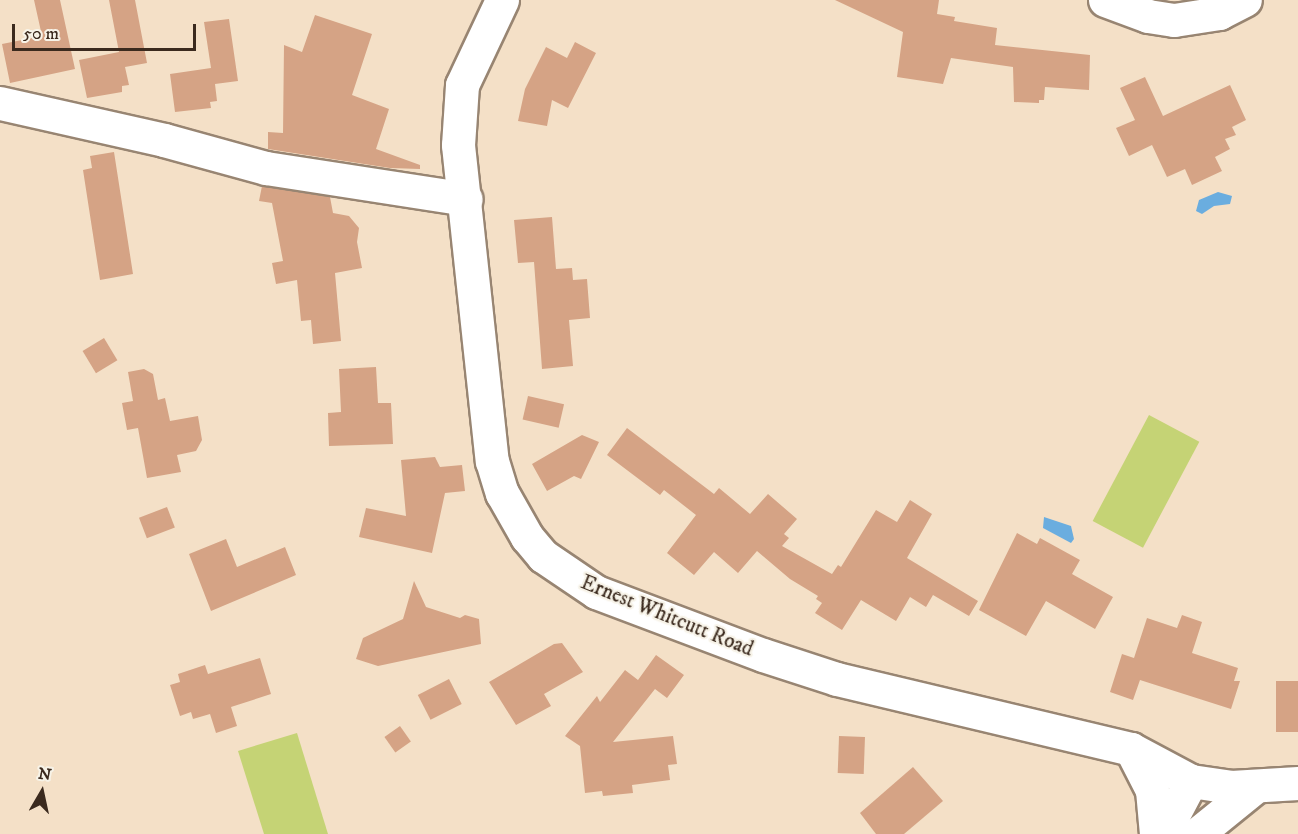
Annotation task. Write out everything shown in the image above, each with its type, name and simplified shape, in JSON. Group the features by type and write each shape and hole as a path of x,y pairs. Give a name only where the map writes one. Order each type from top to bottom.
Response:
{"street":[{"name":"Ernest Whitcutt Road","path":"502,0 473,55 460,94 458,145 466,199 492,461 502,493 543,556 596,592 763,655 837,679 1131,749 1191,781 1210,786 1255,787 1298,783"},
{"path":"1105,0 1148,16 1174,20 1219,13 1245,0"},
{"path":"0,104 164,140 266,168 466,199"},
{"path":"1131,749 1152,790 1156,834"},
{"path":"1163,834 1191,781"},
{"path":"1197,834 1255,787"}],"green space":[{"path":"1149,415 1199,442 1143,548 1093,521"},
{"path":"297,733 328,834 264,834 238,751"}],"water":[{"path":"1218,192 1232,196 1230,204 1214,206 1202,214 1196,211 1199,200"},
{"path":"1044,517 1071,526 1074,539 1071,543 1043,528"}],"building":[{"path":"34,0 60,0 75,69 10,83 2,44 42,36"},
{"path":"109,0 135,0 147,63 125,67 129,85 122,86 122,92 87,98 79,60 119,52"},
{"path":"835,0 939,0 937,14 955,17 954,21 997,28 995,45 1090,55 1089,90 1045,87 1044,100 1039,100 1039,103 1014,102 1013,67 951,58 943,84 897,77 903,32"},
{"path":"315,15 372,34 352,95 389,109 376,149 420,165 420,169 390,168 268,149 268,132 283,133 284,45 302,52"},
{"path":"229,19 238,81 215,84 217,101 210,102 211,108 175,112 170,74 211,68 204,22"},
{"path":"575,42 596,53 568,108 552,100 547,126 518,121 525,89 546,47 567,58"},
{"path":"1145,77 1163,116 1230,85 1246,120 1232,127 1236,135 1225,139 1230,149 1215,157 1222,171 1192,185 1185,169 1167,177 1152,145 1129,156 1116,128 1135,120 1120,88"},
{"path":"114,152 133,274 100,280 83,170 92,168 90,156"},
{"path":"262,186 330,197 333,213 349,216 359,228 357,242 362,268 335,273 341,341 313,344 311,320 301,321 297,280 276,284 272,263 283,261 272,203 259,201"},
{"path":"552,217 556,269 572,268 573,280 587,279 590,318 569,320 573,366 542,369 534,262 518,263 514,220"},
{"path":"104,338 117,360 96,373 83,351"},
{"path":"376,367 378,403 391,403 393,444 329,446 328,413 341,412 339,369"},
{"path":"144,369 153,374 158,400 165,398 170,421 198,416 202,440 196,451 177,455 181,472 147,478 138,428 127,430 122,403 133,401 128,372"},
{"path":"528,396 564,404 559,428 523,419"},
{"path":"627,428 714,494 719,488 750,514 768,494 797,519 784,534 789,538 782,546 832,574 838,565 841,567 876,510 897,522 910,500 932,514 907,558 978,601 969,616 933,595 926,607 910,597 896,621 861,600 842,630 815,613 822,603 816,599 818,596 790,579 757,551 738,573 714,552 694,575 667,553 696,515 664,490 660,495 607,455"},
{"path":"582,435 599,442 581,479 574,476 547,491 532,464"},
{"path":"435,457 440,467 462,465 465,491 445,493 432,553 359,537 366,508 406,516 401,460"},
{"path":"167,507 175,528 147,538 139,518"},
{"path":"1017,533 1037,544 1040,538 1080,560 1072,574 1113,597 1095,629 1046,601 1026,636 979,610"},
{"path":"226,539 237,567 285,547 296,575 211,611 189,554"},
{"path":"414,581 426,607 460,618 465,615 479,619 481,644 378,666 356,659 363,638 403,619"},
{"path":"1182,615 1202,622 1192,653 1238,668 1234,681 1240,681 1231,709 1140,680 1133,700 1110,692 1122,654 1134,658 1147,618 1177,628"},
{"path":"562,643 583,672 544,694 551,706 516,725 489,682 554,644"},
{"path":"656,655 684,675 667,698 655,689 613,742 673,736 677,764 668,765 670,780 632,785 633,793 603,796 602,791 585,793 580,746 565,736 597,696 600,702 625,670 638,680"},
{"path":"260,658 271,694 231,707 237,726 216,733 210,714 193,719 191,712 180,716 170,685 180,682 178,674 205,665 208,674"},
{"path":"449,679 462,704 431,720 418,695"},
{"path":"1276,681 1298,681 1298,732 1276,732"},
{"path":"400,726 411,742 395,752 384,737"},
{"path":"839,736 865,737 864,774 838,773"},
{"path":"913,767 943,801 904,834 876,834 860,813"}]}
